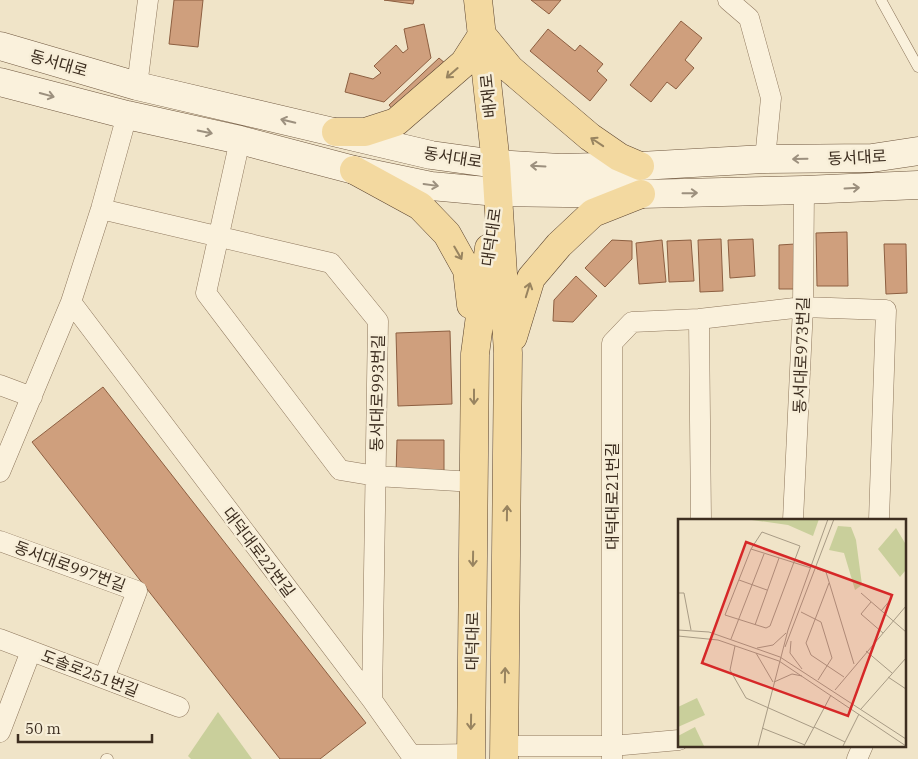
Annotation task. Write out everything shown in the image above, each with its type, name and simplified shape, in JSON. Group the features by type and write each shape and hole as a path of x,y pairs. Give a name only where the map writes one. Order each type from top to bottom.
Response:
{"main road":[{"name":"배재로","path":"478,0 496,164 497,192"},
{"path":"336,132 365,132 396,122 464,62 482,35 510,69 590,138 619,157 640,166"},
{"path":"354,170 420,206 447,234 467,270 475,354"},
{"name":"대덕대로","path":"497,192 508,353 504,753"},
{"name":"대덕대로","path":"471,757 475,354 497,192"},
{"path":"508,353 531,278 559,245 593,213 641,194"}],"street":[{"path":"137,86 148,0"},
{"path":"728,0 749,18 771,98 765,159"},
{"name":"동서대로","path":"0,46 137,86 431,155 496,164 560,168 640,166 765,159 872,158 918,151"},
{"name":"동서대로","path":"0,82 127,115 240,140 354,170 431,186 497,192 641,194 918,185"},
{"path":"0,472 71,302 101,209 127,115"},
{"name":"동서대로993번길","path":"240,140 206,293 340,470 376,476 474,482"},
{"name":"동서대로973번길","path":"793,519 803,307 804,190"},
{"path":"101,209 218,237"},
{"name":"동서대로993번길","path":"218,237 331,263 378,321 372,700"},
{"name":"대덕대로22번길","path":"71,302 372,700 411,755 471,757"},
{"name":"대덕대로21번길","path":"612,752 612,344 632,322 699,319 803,307 886,310 879,519"},
{"path":"699,319 701,519"},
{"path":"0,385 32,397"},
{"name":"동서대로997번길","path":"0,541 137,591 104,678"},
{"name":"도솔로251번길","path":"0,639 179,707"},
{"path":"0,732 32,651"},
{"path":"504,753 612,752 678,740"},
{"path":"856,759 863,746"}],"lane":[{"path":"881,0 918,67"}],"green space":[{"path":"218,712 252,759 191,759 188,756"}],"building":[{"path":"174,0 203,0 198,47 169,44"},
{"path":"384,0 414,0 413,4"},
{"path":"531,0 561,0 549,14"},
{"path":"681,21 702,38 685,60 694,68 676,89 667,82 651,102 630,85"},
{"path":"424,24 431,58 384,102 345,92 350,73 373,79 381,73 374,66 396,45 403,53 408,49 404,29"},
{"path":"548,29 575,51 580,45 603,64 597,71 607,80 590,101 530,51"},
{"path":"439,58 446,64 395,112 389,105"},
{"path":"847,232 848,286 817,286 816,233"},
{"path":"721,239 723,291 700,292 698,240"},
{"path":"753,239 755,276 730,278 728,240"},
{"path":"612,240 632,241 632,259 605,287 585,268"},
{"path":"662,240 666,282 639,284 636,243"},
{"path":"691,240 694,281 669,282 667,241"},
{"path":"795,244 796,289 779,289 779,245"},
{"path":"884,244 906,244 907,293 886,294"},
{"path":"576,276 597,296 573,322 553,321 554,300"},
{"path":"450,331 452,404 398,406 396,333"},
{"path":"103,387 366,723 320,759 280,759 32,442"},
{"path":"397,440 444,440 444,475 396,475"}]}
